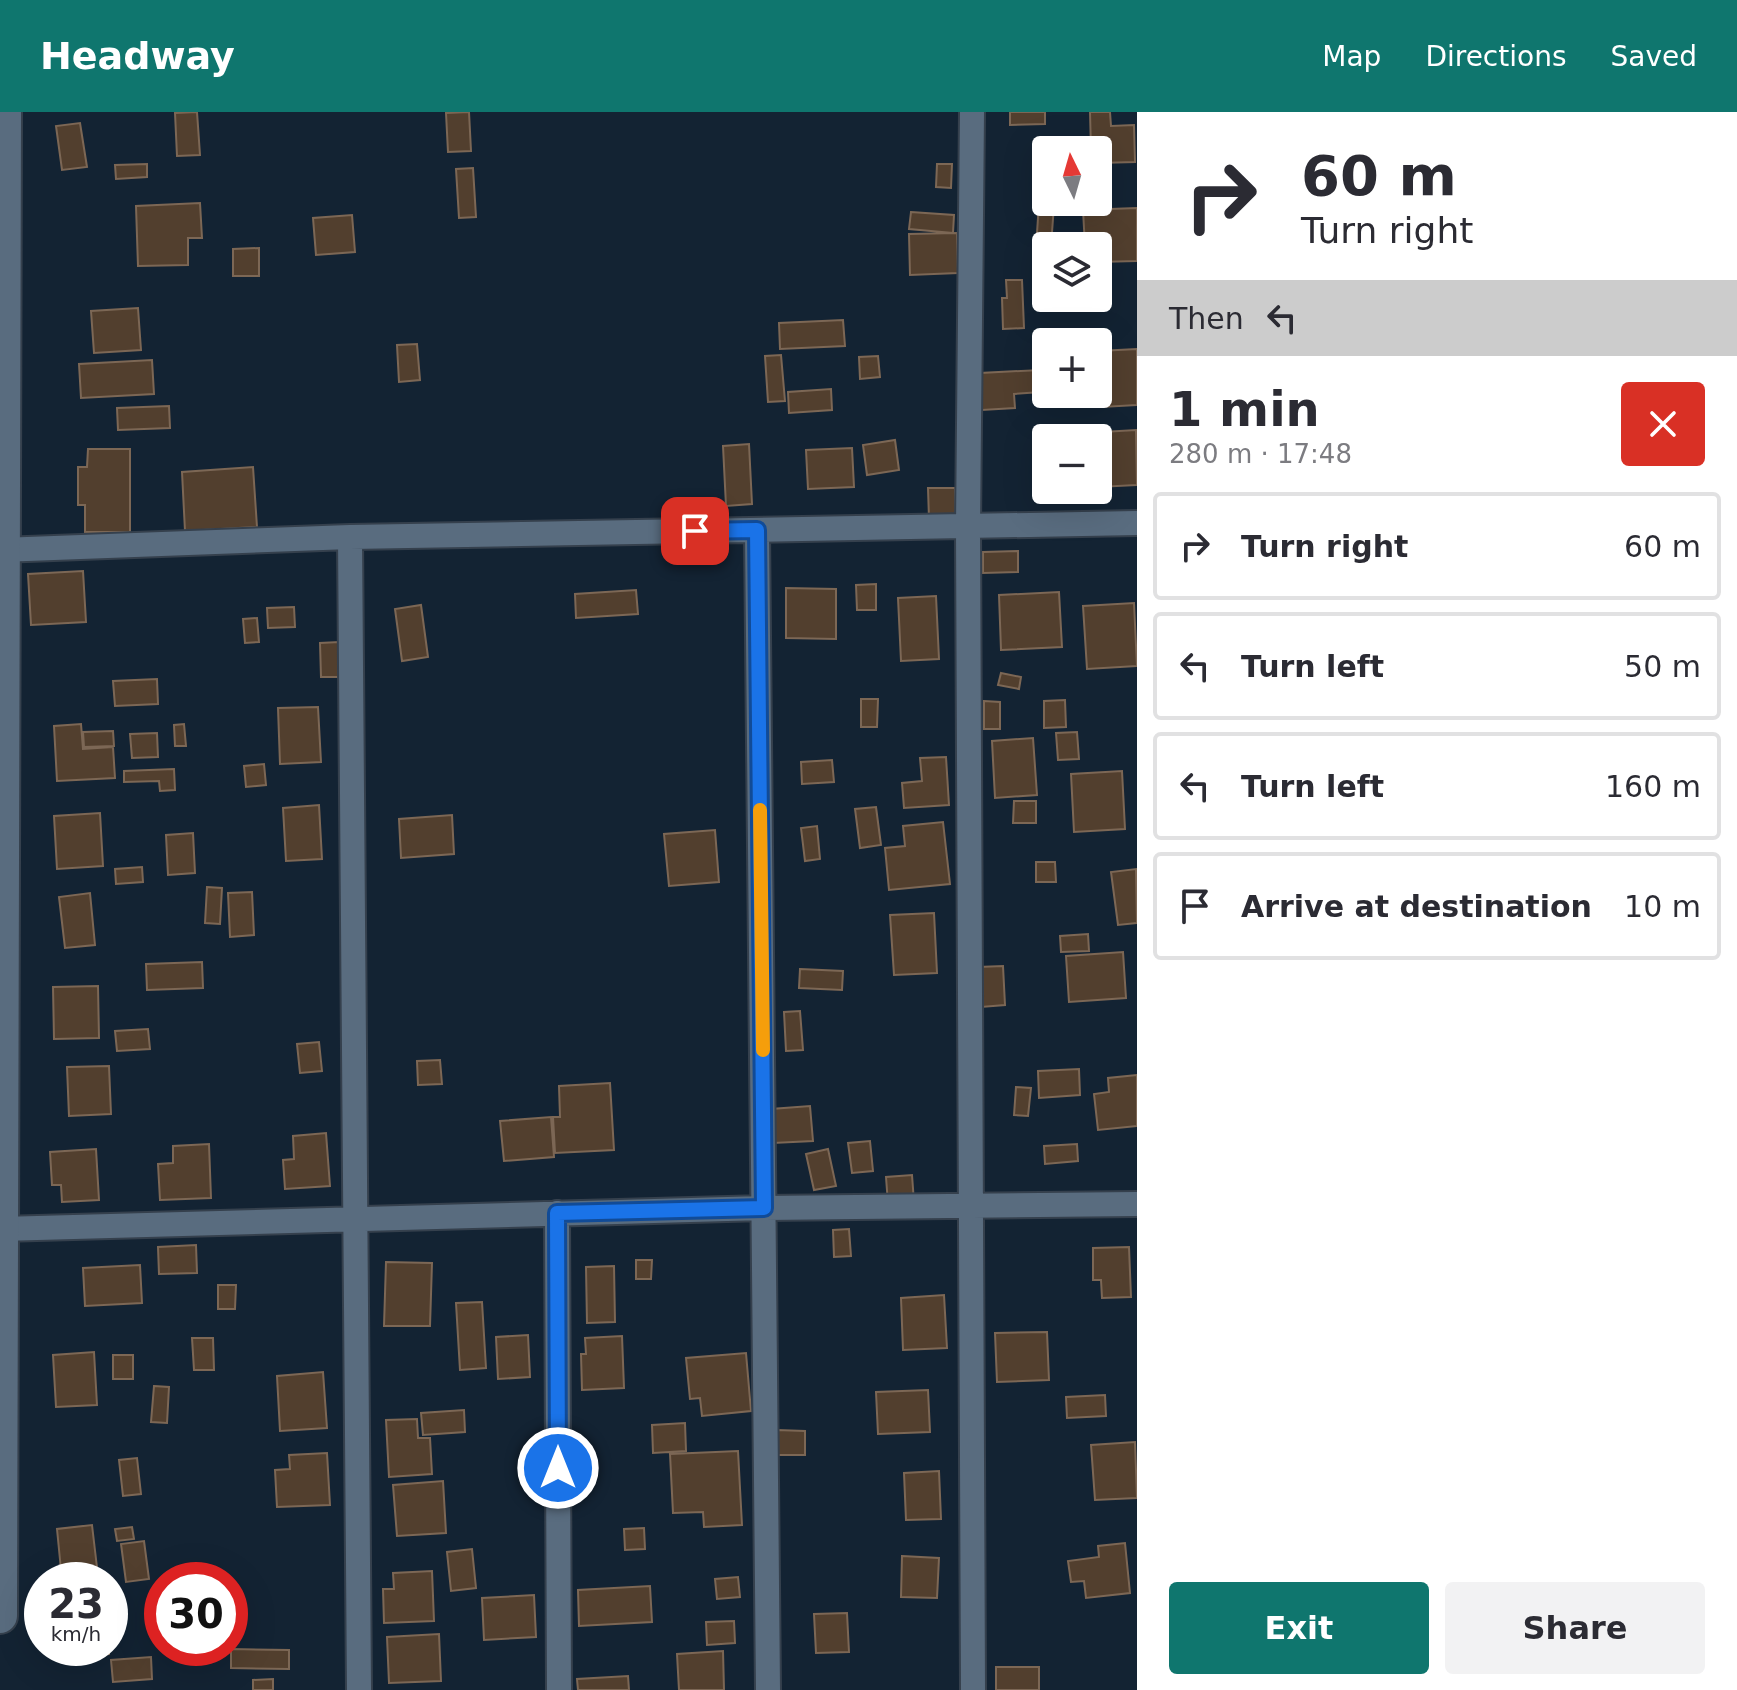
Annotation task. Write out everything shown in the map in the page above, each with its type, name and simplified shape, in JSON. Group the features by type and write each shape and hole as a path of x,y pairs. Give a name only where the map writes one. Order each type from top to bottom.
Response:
{"main road":[{"path":"0,1616 4,112"}],"street":[{"path":"972,112 968,527 973,1690"},
{"path":"1,550 350,537 1137,523"},
{"path":"757,530 768,1690"},
{"path":"350,537 359,1690"},
{"path":"1,1229 764,1208 1137,1204"},
{"path":"557,1213 559,1690"}],"building":[{"path":"197,112 200,155 177,156 175,113"},
{"path":"469,112 471,151 448,152 446,113"},
{"path":"1010,112 1045,112 1045,124 1010,125"},
{"path":"1090,112 1110,112 1111,126 1134,125 1135,162 1112,163 1112,136 1091,136"},
{"path":"80,123 87,167 62,170 56,126"},
{"path":"147,164 147,177 116,179 115,165"},
{"path":"937,164 952,164 951,188 936,187"},
{"path":"473,168 476,217 459,218 456,169"},
{"path":"200,203 202,238 188,238 188,265 138,266 136,206"},
{"path":"1137,208 1137,261 1112,262 1112,232 1084,232 1083,216 1112,216 1112,209"},
{"path":"911,212 954,215 953,233 909,229"},
{"path":"352,215 355,252 316,255 313,218"},
{"path":"1038,216 1053,216 1052,232 1037,232"},
{"path":"957,233 958,273 910,275 909,234"},
{"path":"259,248 259,276 233,276 233,249"},
{"path":"1006,280 1022,280 1024,328 1003,329 1002,298 1007,298"},
{"path":"138,308 141,350 94,353 91,311"},
{"path":"843,320 845,346 780,349 779,323"},
{"path":"417,344 420,380 399,382 397,345"},
{"path":"1137,349 1137,405 1112,406 1112,350"},
{"path":"781,355 785,401 768,402 765,356"},
{"path":"878,356 880,377 860,379 859,357"},
{"path":"152,360 154,394 81,398 79,364"},
{"path":"1032,370 1032,393 1014,394 1015,408 982,410 980,373"},
{"path":"831,389 832,410 789,413 788,392"},
{"path":"169,406 170,428 118,430 117,408"},
{"path":"1136,430 1137,485 1112,486 1112,431"},
{"path":"895,440 899,470 867,475 863,445"},
{"path":"749,444 752,504 726,506 723,446"},
{"path":"852,448 854,487 808,489 806,450"},
{"path":"88,449 130,449 130,532 85,532 85,505 78,505 78,467 87,467"},
{"path":"253,467 257,527 185,531 182,472"},
{"path":"928,488 955,488 956,518 929,519"},
{"path":"1018,551 1018,572 983,573 983,552"},
{"path":"83,571 86,622 31,625 28,574"},
{"path":"876,584 876,610 857,610 856,585"},
{"path":"786,588 836,589 836,639 786,638"},
{"path":"636,590 638,614 576,618 575,594"},
{"path":"1059,592 1062,647 1001,650 999,595"},
{"path":"936,596 939,659 901,661 898,598"},
{"path":"1134,603 1137,666 1087,669 1083,606"},
{"path":"421,605 428,657 402,661 395,609"},
{"path":"294,607 295,627 268,628 267,608"},
{"path":"257,618 259,642 245,643 243,619"},
{"path":"339,642 340,677 321,677 320,643"},
{"path":"1001,673 1021,677 1019,689 998,685"},
{"path":"157,679 158,704 115,706 113,681"},
{"path":"861,699 878,699 877,727 861,727"},
{"path":"1065,700 1066,727 1044,728 1044,701"},
{"path":"984,701 1000,702 1000,729 984,729"},
{"path":"318,707 321,762 280,764 278,708"},
{"path":"81,724 83,749 113,747 115,778 57,781 54,726"},
{"path":"184,724 186,746 175,746 174,725"},
{"path":"113,731 114,746 84,747 83,732"},
{"path":"1077,732 1079,759 1058,760 1056,733"},
{"path":"157,733 158,757 132,758 130,734"},
{"path":"1033,738 1037,795 995,798 992,741"},
{"path":"946,757 949,805 904,808 902,783 922,781 920,758"},
{"path":"832,760 834,782 802,784 801,762"},
{"path":"264,764 266,785 246,787 244,766"},
{"path":"174,769 175,790 160,791 159,781 124,782 124,771"},
{"path":"1122,771 1125,829 1074,832 1071,774"},
{"path":"1014,801 1036,801 1036,823 1013,823"},
{"path":"319,805 322,859 286,861 283,808"},
{"path":"876,807 881,845 860,848 855,809"},
{"path":"100,813 103,866 57,869 54,816"},
{"path":"452,815 454,854 401,858 399,819"},
{"path":"943,822 950,884 889,890 885,848 905,846 903,826"},
{"path":"817,826 820,859 805,861 801,828"},
{"path":"715,830 719,882 669,886 664,834"},
{"path":"193,833 195,873 168,875 166,835"},
{"path":"1036,862 1055,862 1056,882 1036,882"},
{"path":"142,867 143,882 116,884 115,869"},
{"path":"1136,869 1137,923 1118,925 1111,872"},
{"path":"207,887 222,888 220,924 205,923"},
{"path":"252,892 254,935 230,937 228,893"},
{"path":"90,893 95,945 65,948 59,897"},
{"path":"934,913 937,973 894,975 890,915"},
{"path":"1088,934 1089,951 1061,952 1060,936"},
{"path":"1123,952 1126,998 1069,1002 1066,956"},
{"path":"202,962 203,988 147,990 146,964"},
{"path":"1003,966 1005,1005 981,1007 978,967"},
{"path":"800,969 843,971 842,990 799,988"},
{"path":"98,986 99,1038 54,1039 53,987"},
{"path":"800,1011 803,1050 786,1051 784,1012"},
{"path":"148,1029 150,1049 117,1051 115,1031"},
{"path":"319,1042 322,1071 300,1073 297,1044"},
{"path":"440,1060 442,1084 418,1085 417,1061"},
{"path":"109,1066 111,1114 69,1116 67,1067"},
{"path":"1079,1069 1080,1095 1039,1098 1038,1071"},
{"path":"1137,1075 1137,1126 1098,1130 1094,1094 1109,1092 1108,1078"},
{"path":"610,1083 614,1150 555,1153 553,1117 560,1117 559,1086"},
{"path":"1016,1087 1031,1088 1028,1116 1014,1115"},
{"path":"810,1106 813,1141 773,1143 771,1109"},
{"path":"551,1117 554,1157 504,1161 500,1121"},
{"path":"326,1133 330,1186 285,1189 283,1160 294,1159 293,1136"},
{"path":"870,1141 873,1171 852,1173 848,1143"},
{"path":"209,1144 211,1198 160,1200 158,1164 173,1163 173,1146"},
{"path":"1077,1144 1078,1161 1045,1164 1044,1146"},
{"path":"96,1149 99,1200 62,1202 61,1185 52,1185 50,1152"},
{"path":"828,1149 836,1186 814,1190 806,1154"},
{"path":"912,1175 914,1202 888,1204 886,1177"},
{"path":"849,1229 851,1256 834,1257 833,1230"},
{"path":"196,1245 197,1273 159,1274 158,1247"},
{"path":"1129,1247 1131,1297 1102,1298 1101,1280 1093,1280 1093,1248"},
{"path":"636,1260 652,1260 651,1279 636,1279"},
{"path":"386,1262 432,1263 430,1326 384,1326"},
{"path":"140,1265 142,1303 85,1306 83,1268"},
{"path":"614,1266 615,1322 587,1323 586,1267"},
{"path":"218,1285 236,1285 235,1309 218,1309"},
{"path":"944,1295 947,1348 903,1350 901,1298"},
{"path":"482,1302 486,1368 460,1370 456,1303"},
{"path":"1047,1332 1049,1380 997,1382 995,1333"},
{"path":"528,1335 530,1377 498,1379 496,1337"},
{"path":"622,1336 624,1388 582,1390 581,1354 586,1354 585,1338"},
{"path":"192,1338 213,1338 214,1370 194,1370"},
{"path":"94,1352 97,1405 56,1407 53,1355"},
{"path":"746,1353 751,1411 702,1416 700,1398 690,1399 686,1358"},
{"path":"113,1355 133,1355 133,1379 113,1379"},
{"path":"323,1372 327,1428 280,1431 277,1376"},
{"path":"154,1386 169,1387 167,1423 151,1422"},
{"path":"928,1390 930,1432 878,1434 876,1392"},
{"path":"1105,1395 1106,1416 1067,1418 1066,1397"},
{"path":"464,1410 465,1432 423,1435 421,1413"},
{"path":"417,1419 418,1438 430,1438 432,1474 389,1477 386,1420"},
{"path":"685,1423 686,1451 653,1453 652,1425"},
{"path":"777,1430 805,1431 805,1455 777,1455"},
{"path":"1135,1442 1137,1498 1095,1500 1091,1445"},
{"path":"738,1451 742,1525 704,1527 703,1512 673,1513 670,1454"},
{"path":"327,1453 330,1505 277,1507 275,1470 290,1469 289,1455"},
{"path":"137,1458 141,1494 123,1496 119,1460"},
{"path":"939,1471 941,1519 906,1520 904,1473"},
{"path":"443,1481 446,1533 397,1536 393,1485"},
{"path":"92,1525 96,1562 60,1562 57,1529"},
{"path":"132,1527 134,1539 117,1541 115,1529"},
{"path":"644,1528 645,1549 625,1550 624,1529"},
{"path":"144,1541 147,1562 144,1562 144,1580 128,1582 128,1562 123,1562 121,1544"},
{"path":"1125,1543 1130,1593 1086,1598 1084,1581 1071,1582 1068,1561 1099,1557 1098,1546"},
{"path":"472,1549 476,1588 451,1591 447,1552"},
{"path":"902,1556 939,1558 937,1598 901,1597"},
{"path":"432,1571 434,1621 384,1623 383,1589 394,1589 393,1573"},
{"path":"738,1577 740,1597 717,1599 715,1579"},
{"path":"650,1586 652,1622 579,1626 578,1590"},
{"path":"534,1595 536,1637 484,1640 482,1598"},
{"path":"847,1613 849,1652 816,1653 814,1614"},
{"path":"734,1621 735,1643 707,1645 706,1622"},
{"path":"439,1634 441,1681 389,1683 387,1637"},
{"path":"248,1649 289,1650 289,1669 231,1668 248,1666"},
{"path":"723,1651 724,1690 679,1690 677,1654"},
{"path":"144,1658 144,1666 151,1666 152,1679 113,1682 112,1666 128,1666 128,1659"},
{"path":"996,1667 1039,1667 1039,1690 996,1690"},
{"path":"628,1676 629,1690 578,1690 577,1679"},
{"path":"273,1679 273,1690 253,1690 253,1680"}],"slow traffic":[{"path":"760,810 763,1050"}],"route":[{"path":"558,1468 557,1213 764,1208 757,530 695,531"}]}
